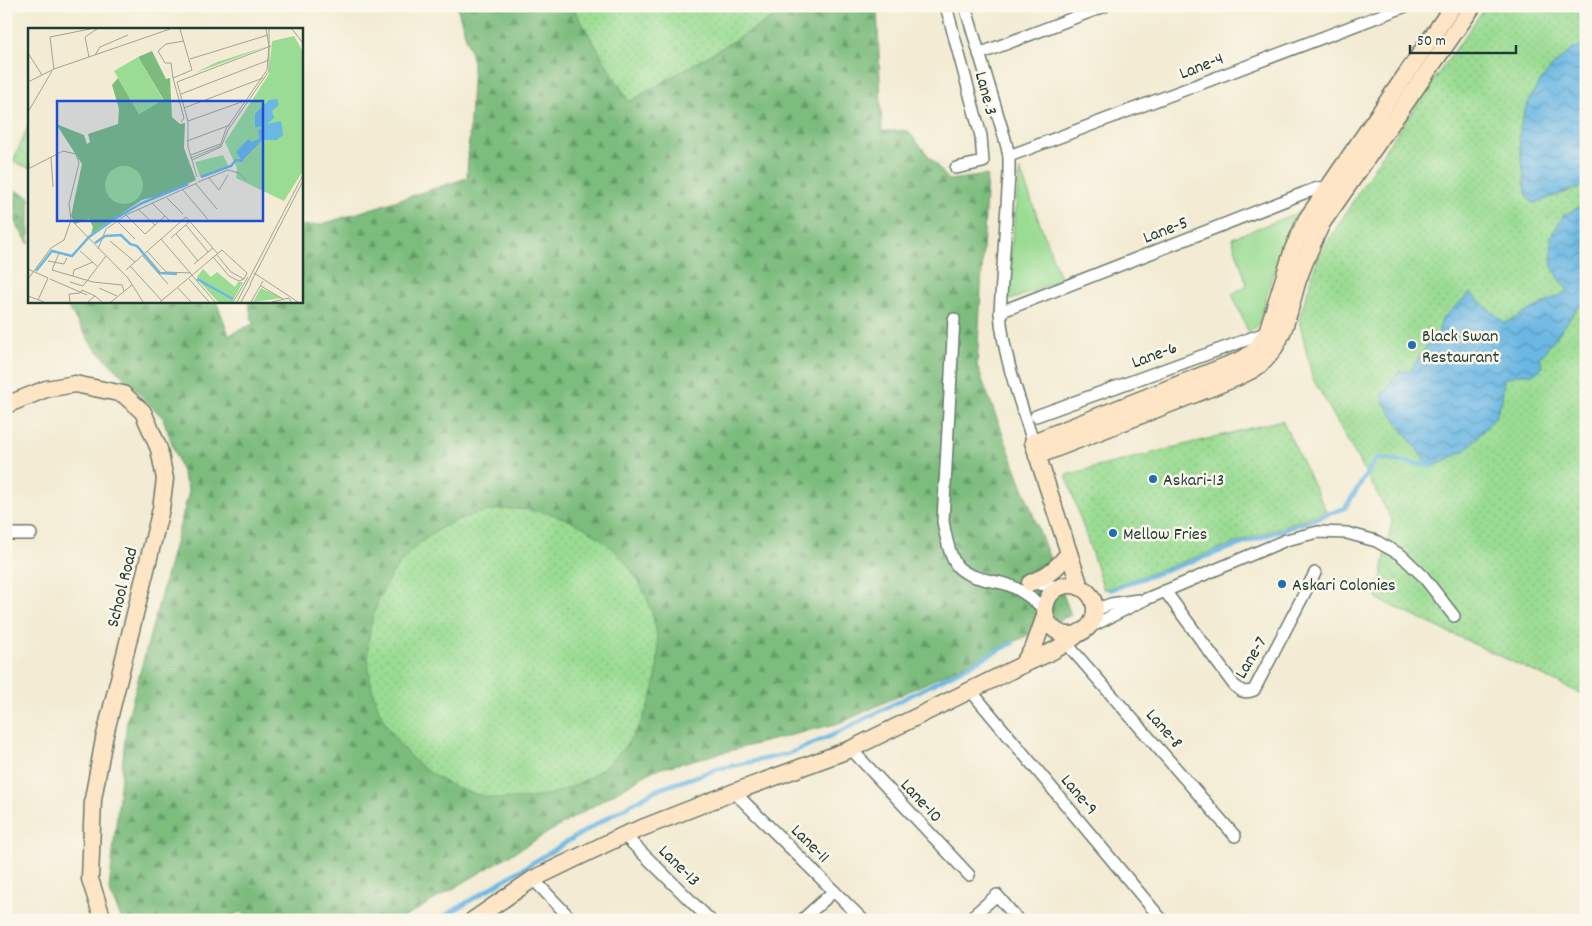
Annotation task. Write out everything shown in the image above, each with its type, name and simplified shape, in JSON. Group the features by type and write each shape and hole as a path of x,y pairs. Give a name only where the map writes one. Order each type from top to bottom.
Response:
{"street":[{"name":"Lane 3","path":"946,6 981,136 983,162 956,168"},
{"path":"966,6 1009,156 1000,312 1006,356 1080,587"},
{"path":"979,54 1105,6"},
{"name":"Lane-4","path":"1009,156 1406,6"},
{"path":"1035,449 1243,358 1257,349 1267,332 1293,250 1306,220 1454,6"},
{"path":"1035,449 1236,378 1253,370 1265,361 1274,348 1284,326 1309,250 1322,223 1473,6"},
{"name":"Lane-5","path":"1000,312 1304,193 1328,187 1346,187"},
{"path":"954,319 943,521 946,543 958,568 977,578 1007,584 1030,583 1060,587"},
{"name":"Lane-6","path":"1036,416 1284,326"},
{"name":"School Road","path":"6,406 46,389 75,384 123,394 143,412 159,449 165,479 162,509 104,739 94,799 90,879 103,920"},
{"path":"1007,584 1025,593 1045,613 1053,628 1059,632 1073,634 1083,631 1144,600 1286,540 1318,532 1347,533 1376,541 1402,555 1423,576 1454,616"},
{"path":"6,534 31,534"},
{"path":"1030,583 1048,575 1069,553"},
{"name":"Lane-7","path":"1165,591 1234,685 1242,692 1248,693 1254,690 1316,573"},
{"path":"474,920 533,880 624,835 851,749 1048,654 1067,644 1083,631 1094,617 1095,610 1091,596 1080,587 1067,585 1060,587 1049,596 1034,647 1022,665"},
{"path":"1095,610 1124,601 1144,600"},
{"name":"Lane-8","path":"1067,644 1235,836"},
{"name":"Lane-9","path":"971,690 1162,920"},
{"name":"Lane-10","path":"851,749 968,874"},
{"name":"Lane-11","path":"734,792 863,920"},
{"name":"Lane-13","path":"624,835 710,920"},
{"path":"533,880 572,920"},
{"path":"802,920 834,891"},
{"path":"968,920 997,894 1018,920"}],"green space":[{"path":"457,6 572,6 629,102 793,6 877,6 882,131 908,131 949,180 987,175 977,366 1071,615 843,722 654,770 400,920 246,920 241,912 222,920 122,920 109,890 127,720 189,492 163,418 92,345 65,302 216,302 229,335 253,324 248,302 302,302 302,226 320,225 467,178 473,62"},
{"path":"572,6 793,6 629,102"},
{"path":"1486,6 1586,6 1586,696 1377,599 1392,520 1312,377 1299,319 1318,257 1387,147"},
{"path":"28,126 28,168 13,161"},
{"path":"1020,170 1061,280 1011,300 1007,298 1006,293"},
{"path":"6,187 28,196 28,242 6,208"},
{"path":"1305,210 1272,276 1259,323 1254,330 1248,331 1232,294 1247,285 1232,238"},
{"path":"1282,420 1326,511 1104,590 1066,475"},
{"path":"499,509 527,509 569,520 594,533 616,551 634,573 647,598 658,640 658,668 647,710 634,735 616,757 594,775 569,788 527,799 499,799 457,788 432,775 410,757 392,735 379,710 368,668 368,640 379,598 392,573 410,551 432,533 457,520"}],"water":[{"path":"1586,43 1586,185 1535,203 1527,195 1520,153 1520,130 1523,117 1534,91 1543,78 1563,57"},
{"path":"1586,204 1586,309 1581,304 1540,358 1543,367 1534,374 1519,374 1504,379 1502,399 1496,416 1466,450 1430,468 1385,405 1382,395 1399,371 1409,371 1412,368 1430,341 1438,334 1442,319 1470,293 1505,323 1568,291 1552,267 1551,236 1564,215"}],"waterway":[{"path":"1110,590 1345,508 1377,458 1432,466"},
{"path":"438,920 656,790 718,769 788,754 833,735 1013,643"}],"place":[{"name":"Black Swan Restaurant","path":"1412,345"},
{"name":"Askari-13","path":"1153,479"},
{"name":"Mellow Fries","path":"1113,533"},
{"name":"Askari Colonies","path":"1282,584"}]}
